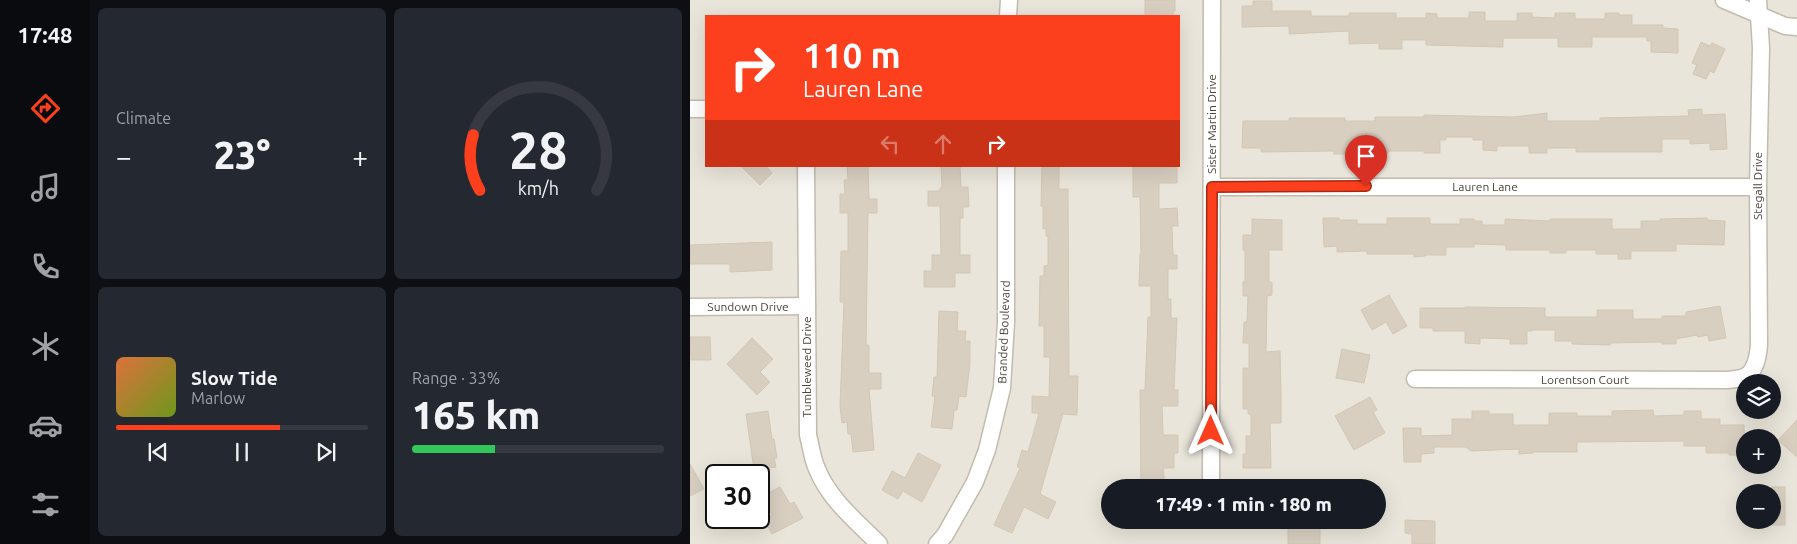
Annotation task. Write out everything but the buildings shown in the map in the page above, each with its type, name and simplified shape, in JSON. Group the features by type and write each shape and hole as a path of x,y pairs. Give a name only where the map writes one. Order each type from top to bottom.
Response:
{"street":[{"path":"1008,15 1009,0"},
{"name":"Sister Martin Drive","path":"1211,479 1212,0"},
{"path":"1724,0 1758,7 1785,26 1797,27"},
{"name":"Stegall Drive","path":"1752,371 1758,357 1759,345 1758,187 1761,48 1758,7"},
{"path":"690,109 705,109"},
{"name":"Tumbleweed Drive","path":"806,167 808,435 816,468 827,488 846,511 879,544"},
{"name":"Branded Boulevard","path":"937,544 945,535 975,482 987,450 1002,388 1006,322 1006,167"},
{"name":"Lauren Lane","path":"1212,187 1758,187"},
{"name":"Sundown Drive","path":"690,307 807,306"},
{"name":"Lorentson Court","path":"1415,379 1728,380 1745,377 1752,371"}],"shaded area":[{"path":"690,0 1797,0 1797,544 690,544"}],"route":[{"path":"1211,431 1212,187 1366,186"}]}
